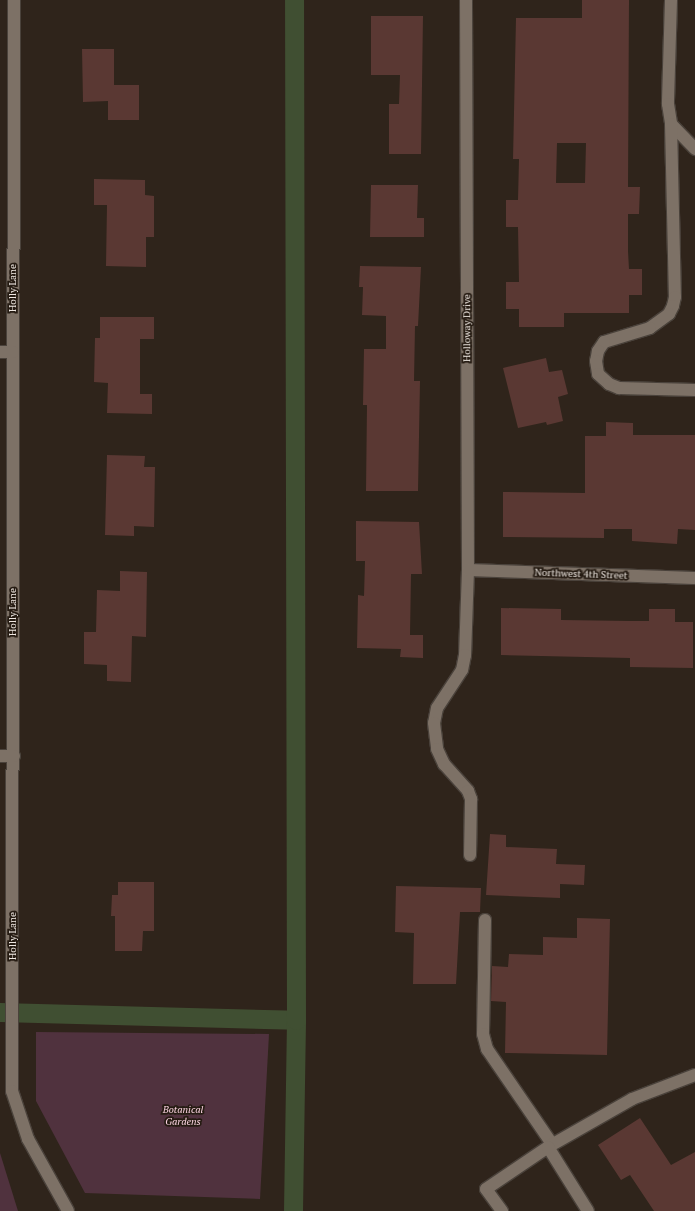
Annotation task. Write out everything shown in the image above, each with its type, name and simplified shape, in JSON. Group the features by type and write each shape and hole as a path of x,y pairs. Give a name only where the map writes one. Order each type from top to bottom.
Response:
{"street":[{"name":"Holly Lane","path":"14,0 14,756 12,1091 28,1139 68,1211"},
{"name":"Holloway Drive","path":"466,0 468,570 465,655 462,670 437,708 434,723 437,749 444,764 468,791 471,800 470,855"},
{"path":"671,0 668,104 671,124 675,297 669,314 650,328 604,342 598,351 596,361 598,374 609,384 614,386 695,390"},
{"path":"671,124 695,149"},
{"path":"0,352 13,352"},
{"name":"Northwest 4th Street","path":"468,570 695,578"},
{"path":"0,756 14,756"},
{"path":"485,920 483,1034 487,1049 550,1145 588,1211"},
{"path":"502,1211 486,1189 550,1145 632,1099 695,1075"}],"green space":[{"name":"Botanical Gardens","path":"36,1032 269,1034 260,1199 85,1193 36,1101"},
{"path":"0,1153 18,1211 0,1211"}],"building":[{"path":"582,0 629,0 628,187 640,187 639,214 628,214 628,251 629,269 642,269 642,295 629,295 629,313 564,313 564,327 519,327 519,309 506,309 506,282 519,282 518,227 506,227 506,200 518,200 519,159 513,159 516,18 582,18","holes":["557,143 586,143 585,183 556,183"]},
{"path":"371,16 423,16 421,154 389,154 389,104 399,104 400,75 371,75"},
{"path":"82,49 114,49 114,85 139,85 139,120 108,120 108,101 83,102"},
{"path":"94,179 145,180 145,195 154,196 154,237 146,237 146,267 106,266 107,205 94,205"},
{"path":"371,185 418,185 417,218 424,218 424,237 370,237"},
{"path":"360,266 421,267 418,326 415,326 414,381 420,381 418,491 366,491 367,405 363,405 364,349 386,349 386,316 362,315 363,287 359,287"},
{"path":"100,317 154,317 154,339 140,339 140,394 152,394 152,414 107,413 108,383 94,382 95,338 100,338"},
{"path":"546,358 549,372 562,370 568,394 558,397 563,421 547,425 546,422 518,428 503,368"},
{"path":"606,422 633,423 633,435 695,435 695,530 678,529 677,544 632,541 632,529 604,529 604,538 503,537 503,492 585,493 585,436 606,436"},
{"path":"107,455 145,456 144,467 155,467 154,527 134,526 134,536 105,535"},
{"path":"356,521 419,522 422,574 411,574 410,635 423,635 423,658 400,657 401,649 357,648 358,595 364,596 365,561 356,561"},
{"path":"120,571 147,572 146,637 132,636 131,682 107,681 107,665 84,664 84,632 96,632 97,590 120,591"},
{"path":"501,608 561,609 561,620 630,621 649,621 649,609 675,609 675,622 693,622 693,668 630,667 630,658 501,655"},
{"path":"490,834 506,835 506,847 557,849 556,864 585,865 584,885 560,884 560,898 486,895"},
{"path":"118,882 154,882 154,931 143,931 142,951 115,951 115,916 111,916 112,895 118,895"},
{"path":"396,886 481,888 480,912 460,912 456,984 413,984 414,933 395,932"},
{"path":"577,918 610,919 607,1055 505,1053 506,1002 491,1001 492,966 508,967 509,954 543,955 543,937 577,938"},
{"path":"640,1118 671,1165 695,1152 695,1211 654,1211 630,1175 621,1180 598,1145"}],"waterway":[{"path":"293,1211 296,1020 294,0"},
{"path":"0,1012 296,1020"}]}
